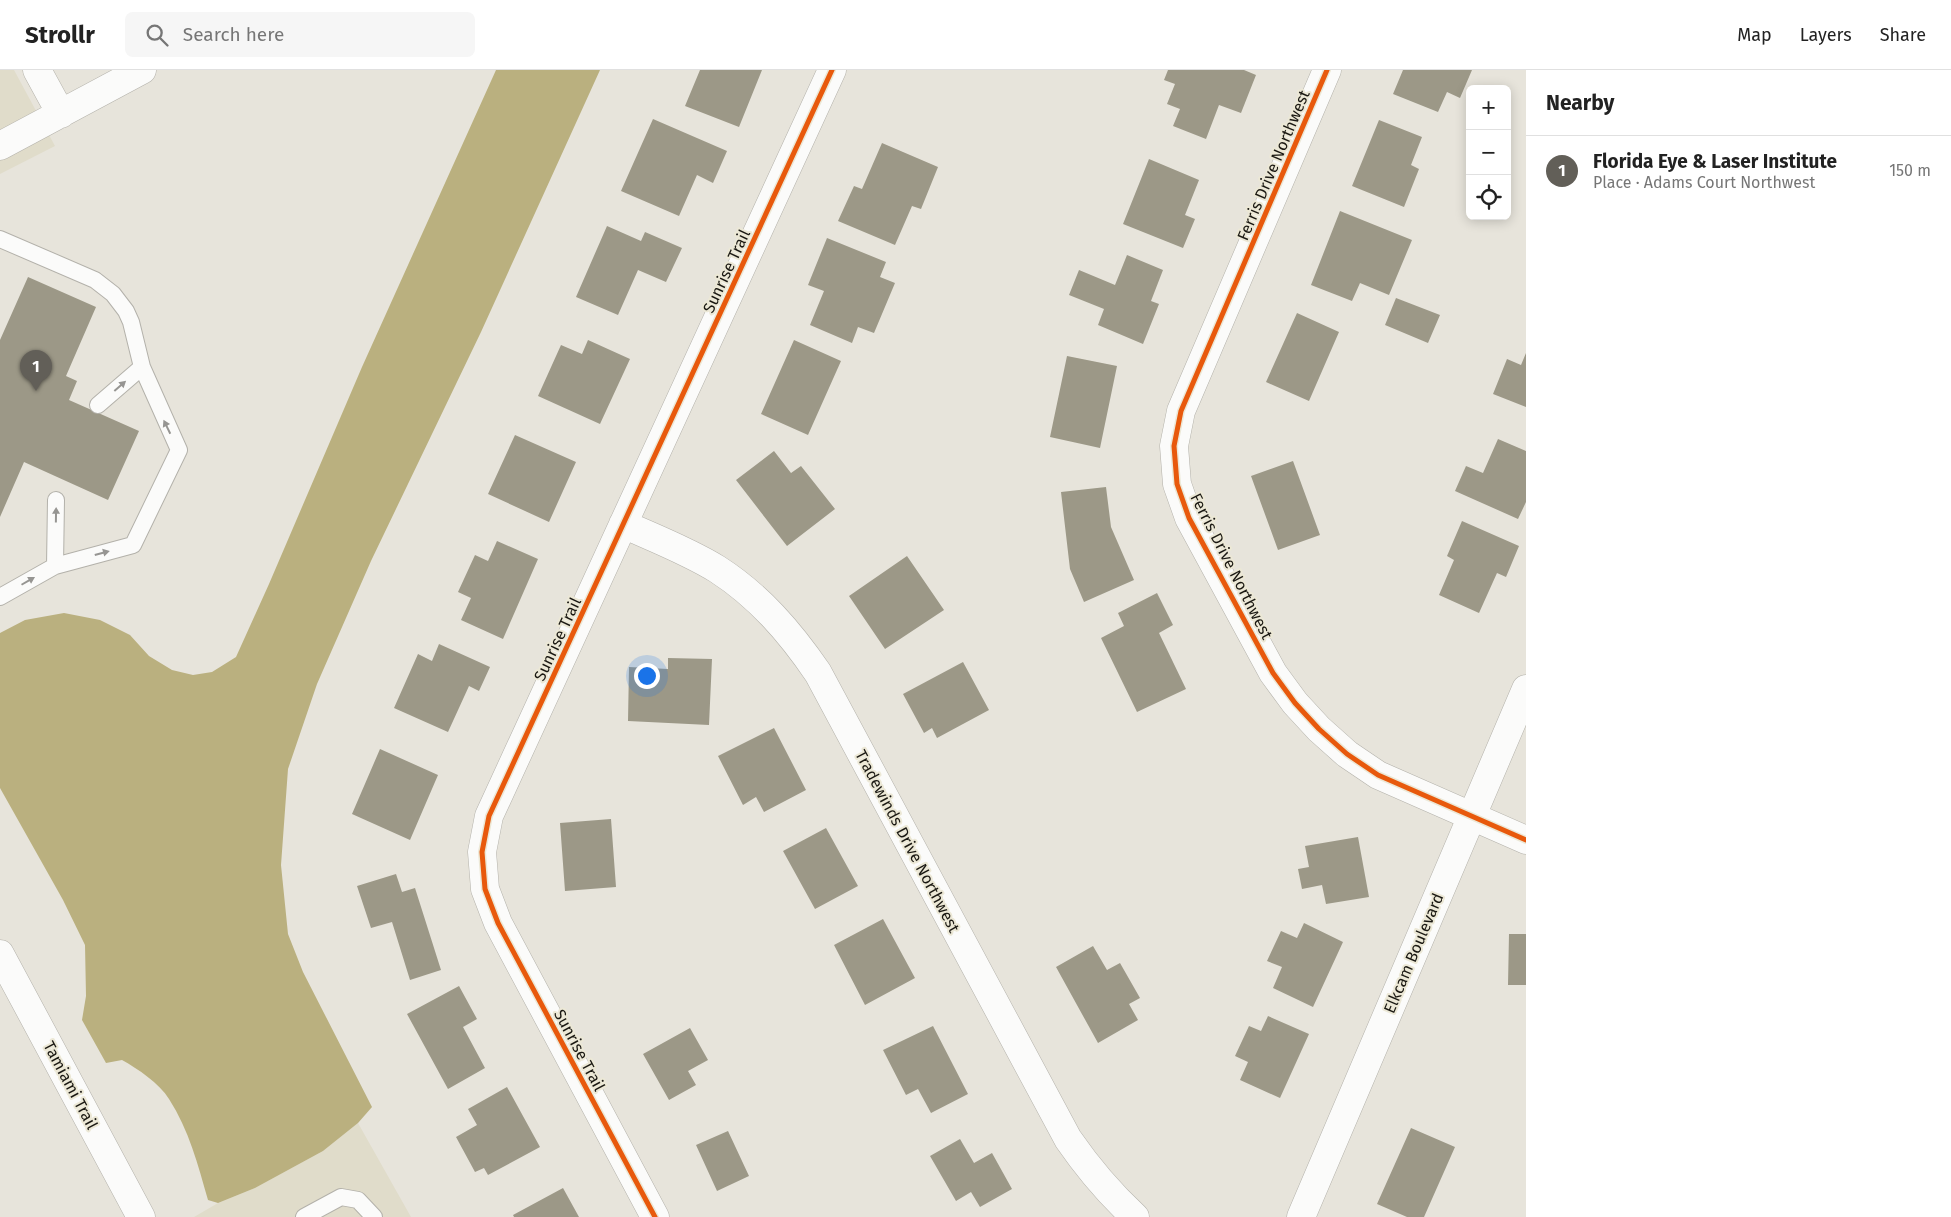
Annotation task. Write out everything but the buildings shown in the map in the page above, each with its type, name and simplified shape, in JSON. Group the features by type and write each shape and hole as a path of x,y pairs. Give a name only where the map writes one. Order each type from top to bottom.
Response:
{"street":[{"path":"37,70 61,114"},
{"path":"0,146 142,70"},
{"name":"Sunrise Trail","path":"655,1217 498,923 485,889 482,852 489,816 832,70"},
{"name":"Ferris Drive Northwest","path":"1327,70 1181,411 1174,446 1177,484 1190,518 1273,673 1295,703 1319,729 1340,748 1378,775 1526,840"},
{"name":"Tradewinds Drive Northwest","path":"623,524 716,568 746,590 774,615 798,643 818,673 1068,1139 1088,1169 1112,1197 1135,1217"},
{"name":"Elkcam Boulevard","path":"1301,1217 1526,689"},
{"name":"Tamiami Trail","path":"0,954 141,1217"}],"lane":[{"path":"0,239 95,280 113,294 126,311 131,322 142,367 178,450 133,545 55,566 0,597"},
{"path":"98,405 142,367"},
{"path":"55,566 56,500"},
{"path":"304,1217 341,1197 358,1200 374,1217"}],"shaded area":[{"path":"0,70 14,70 55,146 0,174"},
{"path":"496,70 600,70 481,332 371,561 317,684 288,769 281,865 288,934 303,972 372,1107 358,1123 323,1151 255,1188 218,1203 208,1200 197,1161 187,1135 165,1093 148,1077 122,1060 106,1063 82,1020 86,996 85,945 63,900 0,788 0,633 25,620 64,613 100,620 130,635 149,656 172,670 193,675 212,672 236,657 362,367"},
{"path":"358,1123 411,1217 194,1217 218,1203 255,1188 323,1151"}],"cycle path":[{"path":"655,1217 498,923 485,889 482,852 489,816 832,70"},
{"path":"1327,70 1181,411 1174,446 1177,484 1189,518 1273,673 1295,703 1319,729 1347,754 1378,775 1526,840"}],"place":[{"name":"Florida Eye & Laser Institute","path":"36,391"}]}
